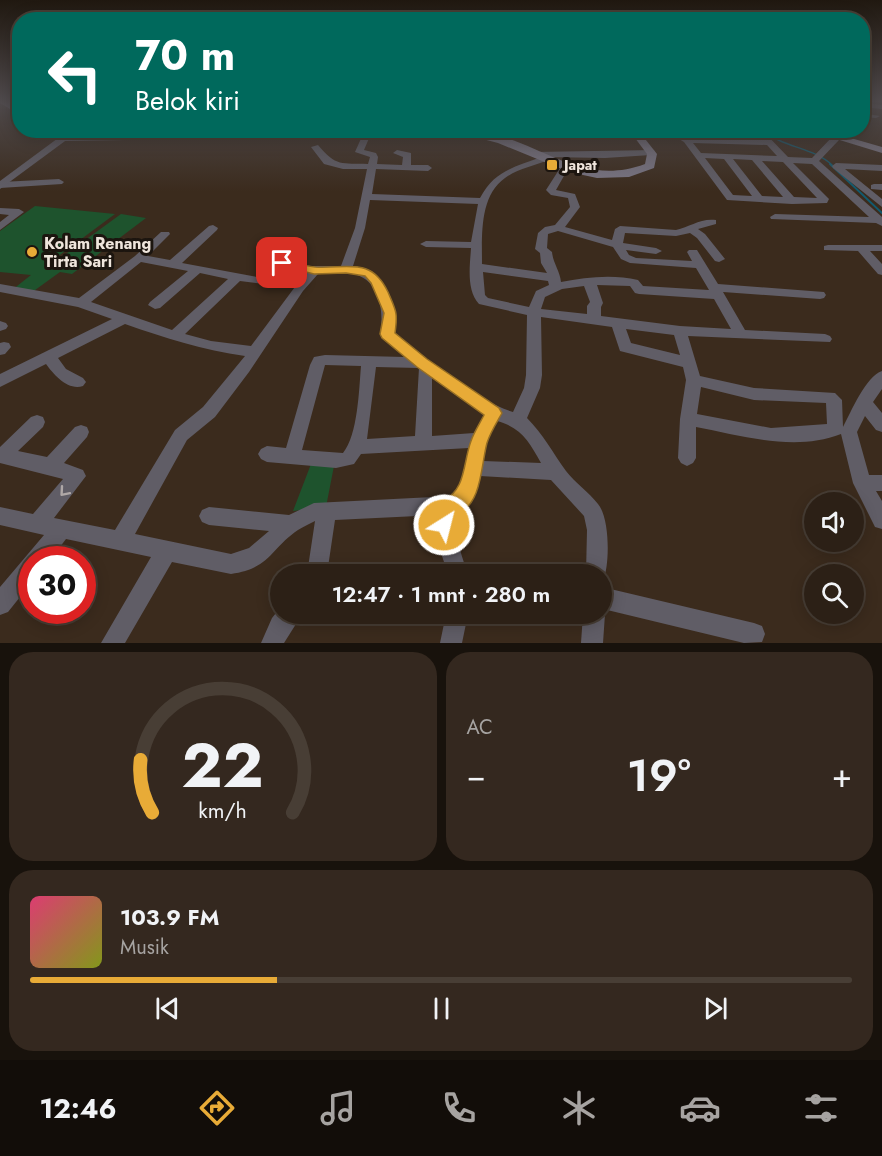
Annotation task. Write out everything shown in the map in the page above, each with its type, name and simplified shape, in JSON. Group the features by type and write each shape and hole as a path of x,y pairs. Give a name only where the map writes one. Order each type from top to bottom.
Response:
{"main road":[{"path":"494,138 565,167 597,175 629,174 650,166 653,158 639,138"},
{"path":"837,138 882,150"}],"street":[{"path":"1,185 64,139 123,138"},
{"path":"365,138 359,152 373,160 406,168 428,168"},
{"path":"506,142 510,138"},
{"path":"683,138 699,155 728,197 817,202 824,199 764,138"},
{"path":"818,156 837,138"},
{"path":"687,140 769,143"},
{"path":"315,147 327,162 343,166 373,160"},
{"path":"397,153 408,155 406,168"},
{"path":"651,153 605,155 551,153 500,176 481,201 475,267 480,299 534,312 680,331 825,339"},
{"path":"699,155 783,159 818,156 836,166 882,204"},
{"path":"818,156 881,221"},
{"path":"727,157 760,200"},
{"path":"755,158 792,201"},
{"path":"346,269 360,228 373,160"},
{"path":"836,166 882,168"},
{"path":"558,228 575,207 572,196 554,193 551,190 565,167"},
{"path":"1,185 59,182"},
{"path":"366,197 481,201"},
{"path":"0,211 19,212 0,227"},
{"path":"775,217 881,221"},
{"path":"700,265 634,261 625,257 617,245 620,229 676,233 691,229 694,225 712,222"},
{"path":"173,264 213,228"},
{"path":"555,283 552,268 547,263 546,252 541,249 543,233 549,229 558,228 617,245 656,251"},
{"path":"691,229 701,236 719,259"},
{"path":"81,303 139,258 165,234"},
{"path":"426,244 477,245"},
{"path":"828,248 882,248"},
{"path":"861,248 882,271"},
{"path":"693,252 741,334"},
{"path":"625,257 624,264 628,278 626,280"},
{"path":"139,258 261,281 280,263 314,271 346,269 369,273 374,277 391,313 387,334 424,367 493,413 518,420 533,435 557,472 594,512 597,530 596,564"},
{"path":"475,267 555,283 626,280 634,282 639,290 820,295"},
{"path":"155,305 198,269"},
{"path":"120,541 181,435 209,412 299,288 314,271"},
{"path":"174,336 237,277"},
{"path":"589,281 597,303 594,306 594,319"},
{"path":"518,420 532,387 534,375 534,312 540,294 555,283"},
{"path":"0,288 81,303 174,336 211,346 254,352"},
{"path":"0,381 123,319"},
{"path":"618,323 625,347 690,363"},
{"path":"680,331 694,380 688,418 687,458"},
{"path":"49,357 61,373 78,382"},
{"path":"292,456 319,361 369,361 424,367"},
{"path":"267,454 339,461 348,459 358,447 369,361"},
{"path":"423,443 424,367"},
{"path":"882,377 864,402 849,432 862,483 882,520"},
{"path":"688,418 771,435 824,432 835,429 834,400 829,397 754,394 694,380"},
{"path":"864,402 882,425"},
{"path":"3,520 231,564 243,564 252,560 290,524 314,512 458,505 463,500 479,440 493,413"},
{"path":"1,455 37,422"},
{"path":"50,466 81,432"},
{"path":"358,447 479,440"},
{"path":"1,455 50,466 76,476 36,525"},
{"path":"473,468 557,472"},
{"path":"862,483 882,483"},
{"path":"450,507 444,525 454,564"},
{"path":"318,564 326,512"},
{"path":"209,516 290,524"},
{"path":"48,546 61,530"},
{"path":"112,643 167,550"},
{"path":"0,604 18,583"},
{"path":"612,600 754,634"},
{"path":"272,643 282,624"},
{"path":"451,643 455,624"},
{"path":"592,643 593,624"}],"green space":[{"name":"Kolam Renang Tirta Sari","path":"35,206 115,214 45,266 48,267 121,214 146,218 72,274 60,272 31,293 12,290 31,275 0,272 0,231"},
{"path":"311,464 334,466 326,507 293,511"}],"waterway":[{"path":"775,138 816,154 832,165"},
{"path":"830,164 882,213"}],"place":[{"name":"Japat","path":"552,165"},
{"name":"Kolam Renang Tirta Sari","path":"32,252"}],"route":[{"path":"282,263 314,271 346,269 369,273 377,282 391,313 387,334 422,363 493,413 479,440 467,493 458,505 450,507 444,525"}]}
